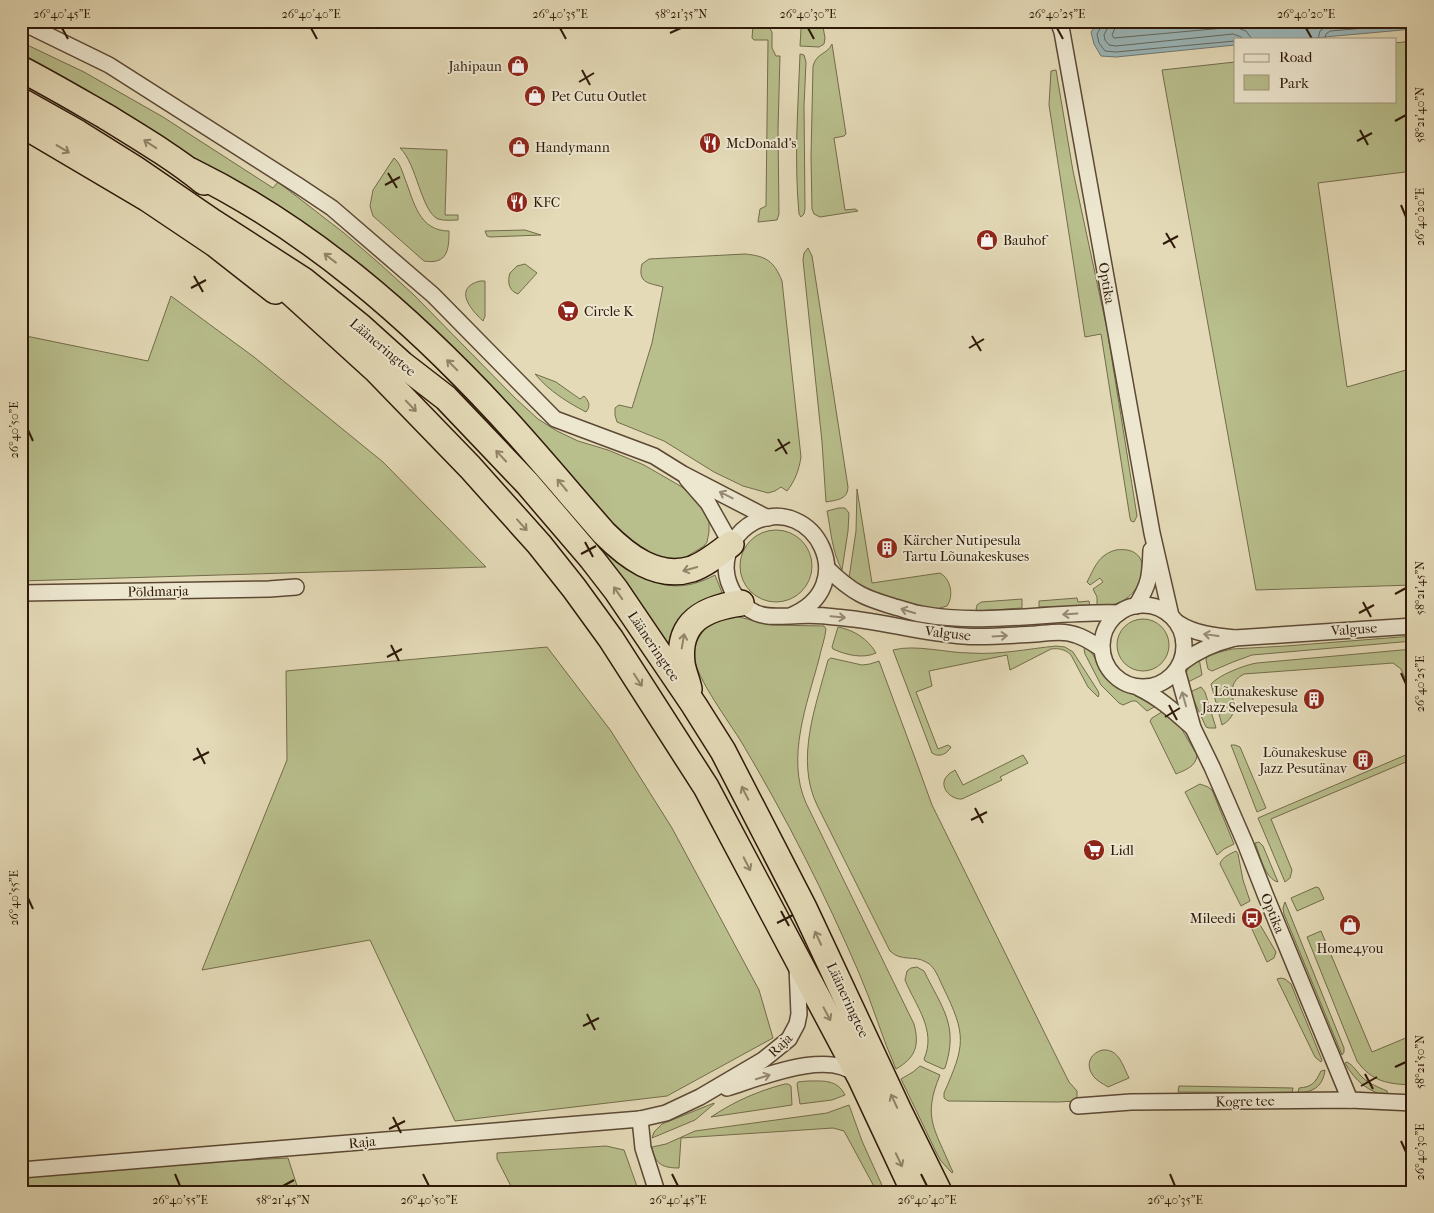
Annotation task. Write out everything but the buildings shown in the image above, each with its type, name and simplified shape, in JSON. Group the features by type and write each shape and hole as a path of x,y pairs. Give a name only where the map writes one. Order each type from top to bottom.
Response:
{"highway":[{"path":"21,69 44,80 139,137 191,171 356,302 411,356 446,398"},
{"name":"Lääneringtee","path":"21,101 78,133 134,168 303,280 361,327 402,364 446,398 527,483 592,559 616,590 723,751 804,908 939,1192"},
{"path":"21,124 148,199 216,244 378,371"},
{"path":"191,171 285,225 389,306 425,338 471,384 527,444 604,533 631,556 657,570 685,571 703,564 731,544"},
{"name":"Lääneringtee","path":"213,222 378,371 470,466 539,544 611,639 706,787 861,1079 914,1192"},
{"path":"694,706 682,665 684,635 688,627 702,614 741,603"}],"street":[{"path":"21,22 110,65 332,208 433,295 555,418 654,456 683,474 768,518"},
{"name":"Optika","path":"1062,25 1152,533 1174,620"},
{"path":"683,474 708,503 731,544"},
{"path":"741,603 733,593 728,580 726,567 731,544 742,530 754,522 777,517 791,519 804,525 815,535 826,557 827,568 824,584 816,598 800,612 790,616"},
{"name":"Optika","path":"1136,606 1144,594 1150,578 1152,533"},
{"name":"Valguse","path":"827,568 842,582 861,594 882,603 920,614 962,619 1094,612 1119,613"},
{"name":"Põldmarja","path":"21,593 296,587"},
{"name":"Valguse","path":"741,603 750,610 769,617 834,617 962,636 979,637 1058,632 1074,634 1102,649"},
{"path":"1132,606 1136,606 1156,607 1168,613 1184,636 1185,650 1174,674 1163,683 1151,687 1139,688 1127,685 1111,672 1103,656 1102,643 1106,629 1112,619 1119,613 1132,606"},
{"name":"Valguse","path":"1174,620 1197,632 1235,638 1413,626"},
{"name":"Valguse","path":"1179,666 1200,650 1235,638"},
{"name":"Optika","path":"1179,666 1193,728 1245,843 1350,1100"},
{"name":"Optika","path":"1139,688 1165,703 1193,728"},
{"name":"Raja","path":"21,1170 420,1138 640,1118 666,1113 700,1097 763,1060 790,1039 797,1024 799,1014 796,956"},
{"name":"Raja","path":"700,1097 775,1072 804,1066 830,1064 841,1066 849,1069 861,1079"},
{"name":"Kogre tee","path":"1078,1106 1131,1102 1350,1100 1413,1103"},
{"path":"640,1118 643,1148 657,1192"}],"green space":[{"path":"803,21 822,21 825,38 824,44 819,47 800,46"},
{"path":"753,26 769,27 772,32 772,48 776,56 780,56 778,130 779,214 777,220 758,222 760,209 766,206 768,40 754,40 752,38"},
{"path":"1413,41 1413,171 1318,183 1347,387 1413,368 1413,585 1256,590 1162,70 1234,62 1234,102 1396,102 1396,43"},
{"path":"21,42 84,72 163,117 273,188 278,182 344,233 380,264 415,296 538,419 578,441 608,450 644,465 682,487 699,503 707,515 709,532 707,542 704,546 686,557 673,560 653,557 601,517 247,191 21,58"},
{"path":"832,44 846,134 834,138 845,210 855,209 858,211 820,217 814,214 812,209 813,66 817,58 830,48"},
{"path":"800,54 804,55 806,62 804,106 805,208 804,214 801,217 799,214 797,154"},
{"path":"1056,70 1073,171 1107,329 1137,516 1134,522 1130,518 1101,334 1085,337 1049,105 1051,71"},
{"path":"400,148 447,150 445,215 458,215 458,220 440,220 432,214 427,207 411,165"},
{"path":"394,158 401,167 415,206 424,221 439,230 449,231 446,254 438,261 424,261 373,216 370,206 373,190"},
{"path":"525,230 541,235 490,237 487,236 485,231"},
{"path":"808,248 812,256 848,487 844,497 826,502 822,442 803,260 804,253"},
{"path":"745,254 764,258 776,269 782,281 801,457 796,475 787,491 781,487 768,493 743,486 714,472 664,441 617,422 615,415 615,408 619,405 632,408 652,343 663,287 646,282 643,279 641,275 642,264 649,259"},
{"path":"525,264 537,273 518,294 511,288 509,276 517,266"},
{"path":"336,278 412,338 633,571 653,581 673,586 693,584 715,575 723,595 696,607 681,618 675,625 670,643 668,643 588,538 508,444 419,351"},
{"path":"485,281 485,316 483,321 473,311 466,299 467,289 472,284"},
{"path":"171,296 254,357 383,462 486,567 21,581 21,335 148,361"},
{"path":"535,374 556,382 580,399 584,396 589,404 586,412 559,396"},
{"path":"857,489 872,583 940,573 949,583 951,593 947,606 937,609 902,602 865,590 849,578 856,531"},
{"path":"845,508 849,513 842,570 834,549 827,511"},
{"path":"783,530 802,540 810,552 812,566 810,580 802,592 790,600 769,602 750,592 742,580 740,559 750,540 762,532"},
{"path":"1116,550 1128,550 1136,554 1141,560 1141,577 1138,586 1132,594 1118,603 1097,606 1097,597 1093,589 1103,582 1100,578 1090,585 1087,582 1101,558"},
{"path":"1077,598 1078,602 1089,601 1090,606 1039,607 1039,601"},
{"path":"1022,599 1022,608 978,611 976,609 977,605 981,602"},
{"path":"735,616 772,625 824,626 826,629 800,731 798,768 800,786 806,803 914,1024 916,1045 912,1056 896,1069 859,973 819,885 774,799 742,743 714,700 696,666 694,652 702,633 713,622"},
{"path":"1143,619 1157,623 1165,631 1169,645 1165,659 1157,667 1143,671 1129,667 1121,659 1117,645 1121,631 1129,623"},
{"path":"838,627 850,630 860,636 869,643 876,653 866,656 854,656 833,649"},
{"path":"1413,636 1413,641 1252,655 1212,671 1208,669 1206,660 1207,655 1232,649"},
{"path":"1056,646 1065,647 1073,652 1098,691 1098,697 1088,687 1071,655 1059,649 1051,649 1010,670 1007,655 929,671 932,686 916,692 938,749 948,745 951,747 943,754 937,755 932,753 893,650 911,648 961,653 992,653"},
{"path":"1086,646 1093,654 1102,671 1111,681 1136,693 1156,706 1147,711 1136,701 1123,705 1119,703 1101,685 1085,654 1084,649"},
{"path":"547,647 611,731 672,828 759,990 773,1038 667,1096 455,1121 370,940 202,970 287,760 286,671"},
{"path":"1413,649 1413,696 1401,669 1393,663 1244,674 1236,680 1233,686 1233,713 1230,719 1222,725 1211,684 1220,677 1239,668 1257,663"},
{"path":"831,658 862,665 879,661 932,805 1069,1082 1077,1091 1077,1101 948,1101 944,1098 944,1093 956,1063 960,1040 956,1017 951,1004 932,966 922,960 899,956 890,951 817,805 811,787 808,769 810,732 828,660"},
{"path":"1199,658 1202,675 1186,683 1188,669"},
{"path":"1201,687 1205,692 1216,728 1206,727 1190,692"},
{"path":"1165,710 1181,728 1197,755 1192,765 1176,774 1150,721"},
{"path":"1231,745 1240,747 1266,808 1257,812"},
{"path":"1413,746 1413,759 1271,819 1292,870 1290,878 1285,882 1258,818 1408,754 1406,749"},
{"path":"1023,755 1028,763 1000,777 1002,780 962,799 953,797 944,787 945,779 955,770 963,785"},
{"path":"1200,784 1212,790 1234,844 1217,855 1185,792"},
{"path":"1259,842 1263,846 1278,882 1273,880 1266,872 1255,843"},
{"path":"1236,851 1250,901 1241,906 1220,864 1224,858"},
{"path":"1316,887 1319,888 1324,899 1297,911 1291,898"},
{"path":"1285,902 1344,1048 1342,1055 1284,914"},
{"path":"1259,923 1276,952 1274,958 1267,962 1251,927"},
{"path":"1321,931 1372,1052 1413,1035 1413,1085 1388,1083 1375,1078 1357,1061 1307,937"},
{"path":"917,967 924,971 942,1007 949,1028 949,1053 945,1068 943,1069 924,1059 928,1038 926,1028 919,1008 905,980 907,971"},
{"path":"1281,978 1291,984 1322,1060 1321,1062 1315,1057 1277,979"},
{"path":"1108,1050 1117,1055 1129,1078 1108,1087 1095,1078 1090,1070 1090,1062 1096,1053"},
{"path":"1347,1062 1368,1082 1387,1091 1388,1096 1374,1092 1363,1085 1349,1069 1345,1063"},
{"path":"920,1066 940,1075 932,1102 931,1113 936,1133 952,1173 937,1154 901,1079"},
{"path":"1325,1070 1324,1076 1317,1087 1313,1090 1298,1093 1299,1088 1313,1084 1321,1071"},
{"path":"798,1082 829,1082 838,1086 845,1095 832,1100 800,1104 797,1084"},
{"path":"785,1084 791,1086 792,1105 711,1117 747,1097"},
{"path":"1179,1086 1293,1088 1292,1093 1178,1092"},
{"path":"714,1103 695,1120 652,1138 654,1132 662,1124"},
{"path":"849,1105 862,1141 885,1192 877,1192 844,1131 833,1128 681,1138 679,1168 660,1164 655,1157 652,1147 666,1144 695,1131 827,1113"},
{"path":"606,1146 624,1150 639,1192 514,1192 497,1159 497,1153"},
{"path":"288,1158 299,1192 21,1192 21,1176 175,1164"}],"water":[{"path":"1099,21 1413,21 1413,29 1314,38 1234,38 1234,45 1116,57 1101,56 1094,44 1091,32"}],"place":[{"name":"Jahipaun","path":"518,66"},
{"name":"Pet Cutu Outlet","path":"535,96"},
{"name":"McDonald's","path":"710,143"},
{"name":"Handymann","path":"519,147"},
{"name":"KFC","path":"517,202"},
{"name":"Bauhof","path":"987,240"},
{"name":"Circle K","path":"568,311"},
{"name":"Kärcher Nutipesula Tartu Lõunakeskuses","path":"887,548"},
{"name":"Lõunakeskuse Jazz Selvepesula","path":"1314,699"},
{"name":"Lõunakeskuse Jazz Pesutänav","path":"1363,760"},
{"name":"Lidl","path":"1094,850"},
{"name":"Mileedi","path":"1252,918"},
{"name":"Home4you","path":"1350,925"}]}
